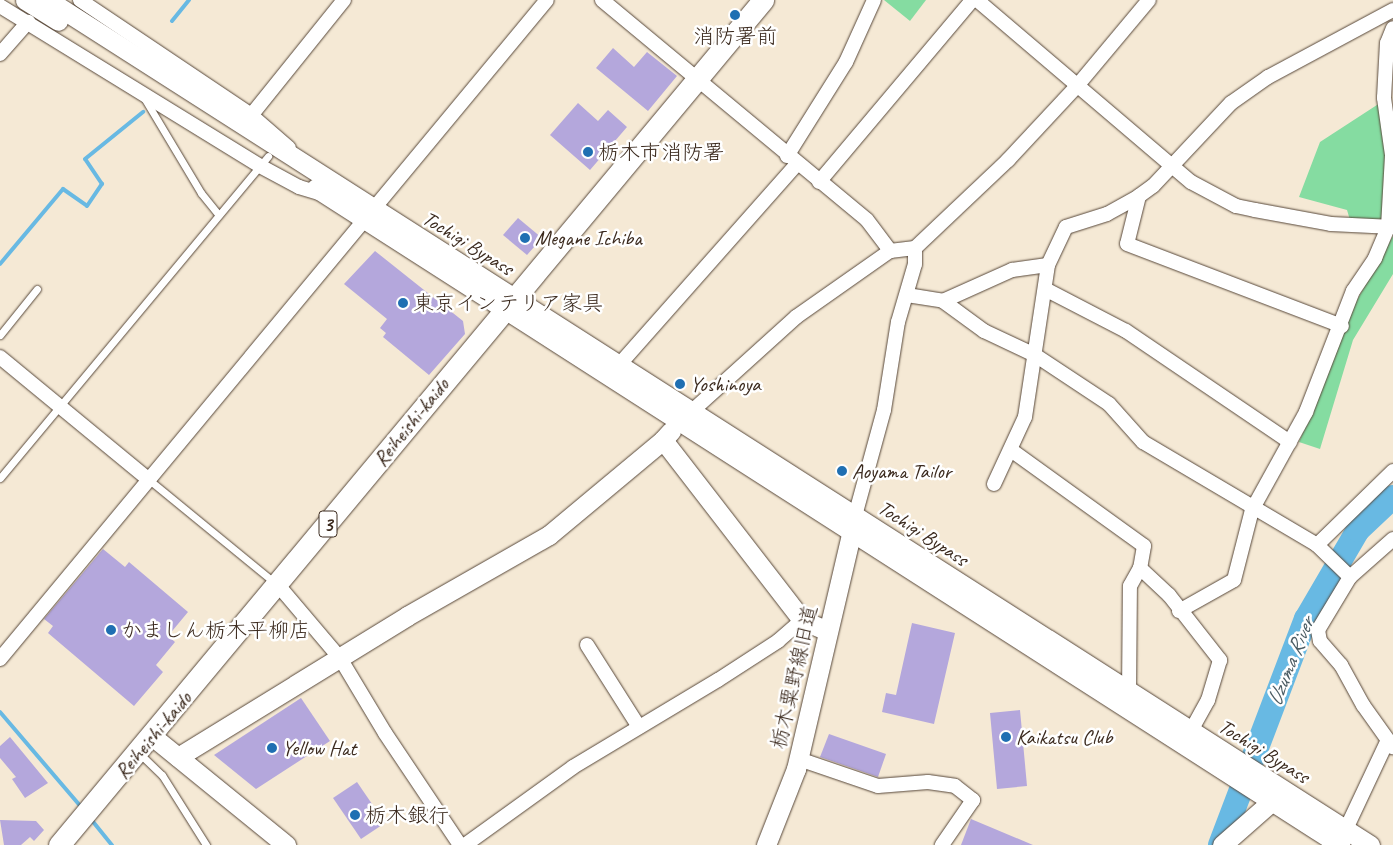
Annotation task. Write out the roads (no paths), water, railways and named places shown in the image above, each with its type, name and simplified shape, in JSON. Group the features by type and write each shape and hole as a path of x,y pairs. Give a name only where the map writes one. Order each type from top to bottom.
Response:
{"main road":[{"name":"Tochigi Bypass","path":"48,0 247,120 369,215 1272,792 1341,841 1370,845"},
{"name":"Reiheishi-kaido","path":"61,844 278,585 508,304 763,0"},
{"name":"Tochigi Bypass","path":"29,12 264,161 329,197 369,215"},
{"name":"Tochigi Bypass","path":"508,304 619,365 685,417"},
{"path":"178,757 340,658 549,535 663,440 685,417"},
{"path":"663,440 802,620 828,631"},
{"name":"Tochigi Bypass","path":"853,524 1191,731 1232,767"},
{"name":"栃木粟野線旧道","path":"766,845 785,804 799,759 853,524"},
{"path":"146,744 178,757 286,845"},
{"path":"1228,840 1272,792"}],"street":[{"path":"80,0 196,78 247,120 344,0"},
{"path":"0,659 547,0"},
{"path":"602,0 792,160 867,220 890,251"},
{"path":"619,365 792,160 846,62 874,0"},
{"path":"820,182 972,0"},
{"path":"977,0 1170,167 1236,206 1332,224 1390,227"},
{"path":"685,417 796,317 890,251 915,248 1008,160 1077,86 1149,0"},
{"path":"0,6 29,12 142,94 264,161"},
{"path":"994,484 1025,417 1035,355 1038,318 1045,289 1048,265 1066,227 1107,214 1140,196 1219,114 1268,77 1393,10"},
{"path":"0,54 29,12"},
{"path":"1179,611 1234,580 1252,510 1290,442 1342,326 1353,291 1375,258 1390,227 1392,155 1384,98 1387,44 1393,28"},
{"path":"1140,196 1127,244 1342,326"},
{"path":"853,524 884,410 898,322 916,264 915,248"},
{"path":"943,301 1012,270 1048,265"},
{"path":"1045,289 1126,331 1290,442"},
{"path":"907,295 943,301 984,331 1035,355 1109,404 1143,442 1252,510 1319,548 1346,573"},
{"path":"0,357 148,479"},
{"path":"1011,450 1144,546 1140,568 1130,586 1129,693"},
{"path":"1319,548 1393,470"},
{"path":"1341,841 1390,744 1341,665 1320,641 1318,630 1346,573 1393,539"},
{"path":"1140,568 1169,596 1179,611 1220,660 1208,700 1191,731"},
{"path":"278,585 340,658 385,733 460,845"},
{"path":"465,845 573,766 778,641 802,620"},
{"path":"587,645 639,727"},
{"path":"799,759 878,786 928,782 955,786 973,800 942,845"}],"lane":[{"path":"142,94 201,193 219,215"},
{"path":"0,478 264,161"},
{"path":"0,335 37,289"},
{"path":"148,479 278,585"},
{"path":"146,744 162,775 206,845"}],"waterway":[{"path":"172,21 189,0"},
{"path":"0,264 63,189 87,206 102,184 85,159 143,112"},
{"name":"Uzuma River","path":"1220,845 1306,619 1358,530 1393,497"},
{"path":"0,712 81,807"},
{"path":"90,818 112,845"}],"place":[{"name":"消防署前","path":"735,15"},
{"name":"栃木市消防署","path":"588,152"},
{"name":"Megane Ichiba","path":"525,238"},
{"name":"東京インテリア家具","path":"403,303"},
{"name":"Yoshinoya","path":"680,384"},
{"name":"Aoyama Tailor","path":"842,471"},
{"name":"かましん栃木平柳店","path":"111,630"},
{"name":"Kaikatsu Club","path":"1006,737"},
{"name":"Yellow Hat","path":"272,748"},
{"name":"栃木銀行","path":"355,815"}]}
